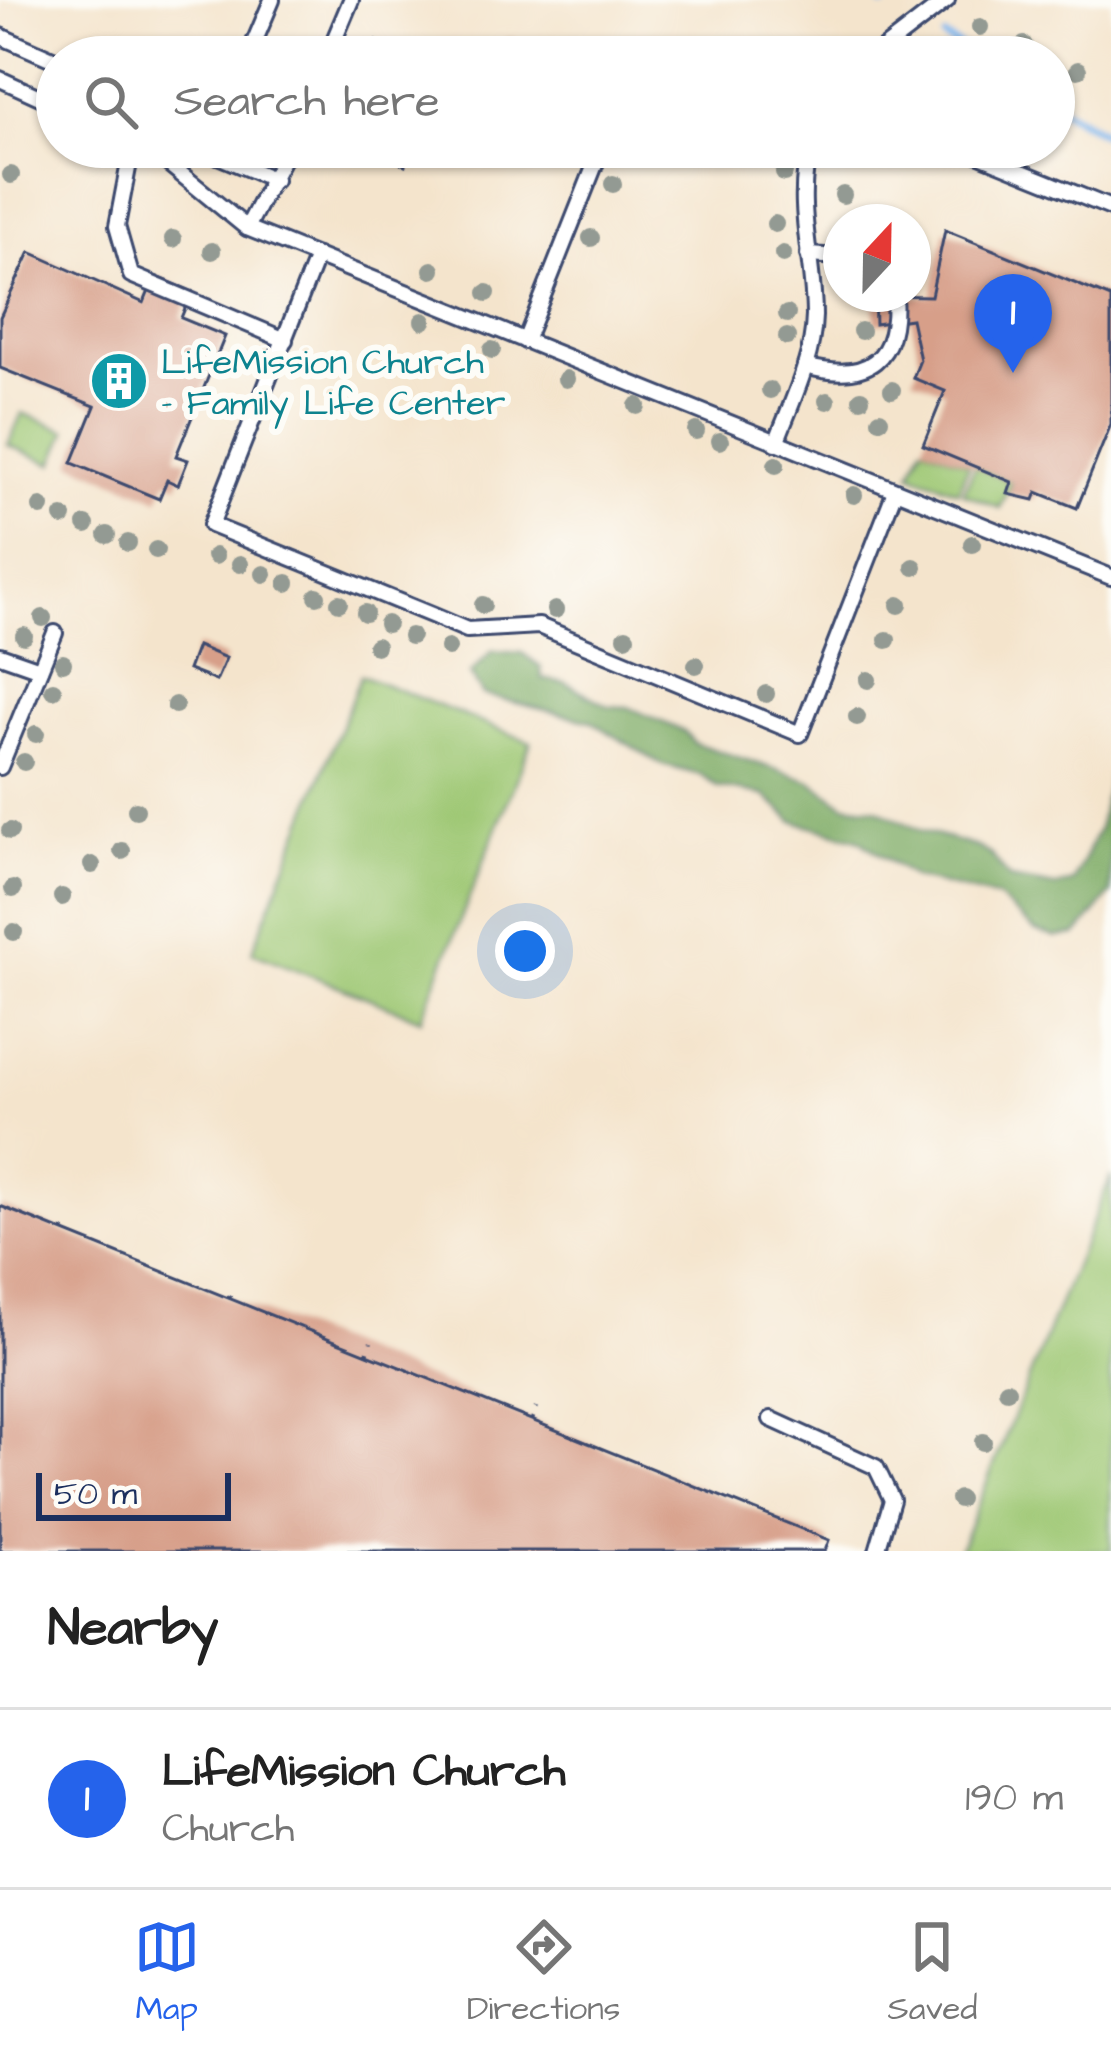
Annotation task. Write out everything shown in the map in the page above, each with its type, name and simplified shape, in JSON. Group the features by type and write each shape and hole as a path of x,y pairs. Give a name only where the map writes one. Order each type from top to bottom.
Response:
{"lane":[{"path":"257,36 272,0"},
{"path":"336,36 351,0"},
{"path":"900,36 947,0"},
{"path":"0,36 36,52"},
{"path":"0,80 36,96"},
{"path":"128,168 117,226 130,275 285,340"},
{"path":"174,168 247,228 1111,577"},
{"path":"246,168 275,180"},
{"path":"247,228 280,168"},
{"path":"525,341 594,168"},
{"path":"776,443 805,366 814,320 802,201 807,168"},
{"path":"1012,168 1111,208"},
{"path":"808,255 823,256"},
{"path":"317,256 211,525 467,630 539,626 800,734 895,491"},
{"path":"805,366 844,373 875,361 897,330 896,312"},
{"path":"0,767 55,633"},
{"path":"0,655 40,669"},
{"path":"771,1420 876,1467 892,1500 877,1551"}],"path":[{"path":"63,1232 67,1220"},
{"path":"229,1298 233,1287"},
{"path":"367,1354 371,1342"},
{"path":"532,1420 536,1408"}],"green space":[{"path":"22,413 67,431 53,464 8,445"},
{"path":"923,445 969,464 958,491 911,473"},
{"path":"975,466 1012,482 1000,508 963,493"},
{"path":"492,651 522,653 541,667 542,679 566,683 609,706 628,707 685,732 694,743 809,780 844,804 876,808 921,831 977,847 991,855 1010,879 1056,887 1073,882 1098,830 1111,768 1111,894 1077,935 1055,937 1035,931 998,898 914,878 858,839 793,821 764,795 717,787 701,775 662,765 591,721 483,695 470,674"},
{"path":"361,675 531,742 421,1019 252,952"},
{"path":"1111,1176 1111,1551 959,1551"}],"building":[{"path":"945,230 1111,298 1111,424 1077,508 1037,492 1034,500 1008,494 1012,482 923,445 945,391 913,378 920,360 911,319 875,324 875,312 931,312"},
{"name":"LifeMission Church - Family Life Center","path":"30,252 144,303 155,276 192,291 181,318 225,336 176,456 188,460 178,485 167,480 159,499 72,463 95,406 0,368 0,317"},
{"path":"197,646 226,658 216,681 188,670"},
{"path":"0,1206 829,1540 825,1551 0,1551"}],"waterway":[{"path":"877,0 884,5"},
{"path":"1075,117 1111,138"}],"place":[{"name":"LifeMission Church","path":"1013,373"},
{"name":"LifeMission Church - Family Life Center","path":"119,381"}]}
